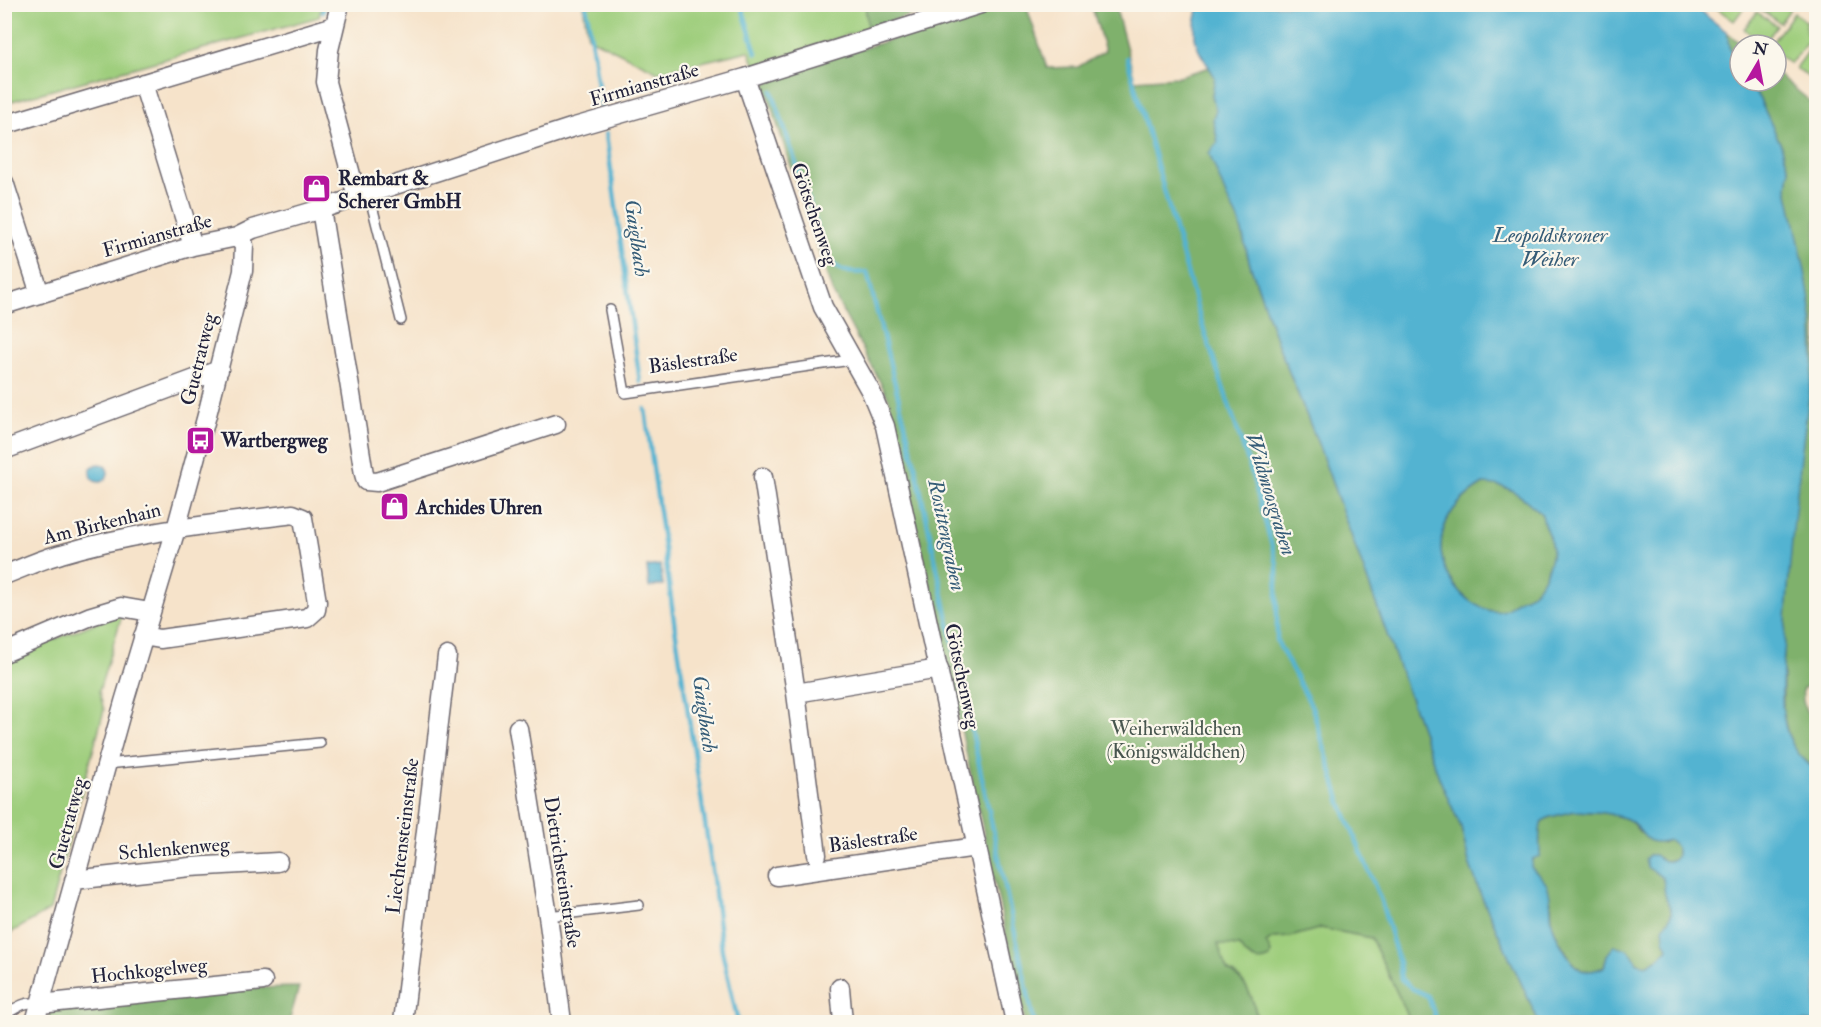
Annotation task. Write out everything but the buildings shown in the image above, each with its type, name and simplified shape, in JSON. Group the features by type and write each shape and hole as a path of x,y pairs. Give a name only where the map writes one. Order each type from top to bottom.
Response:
{"street":[{"path":"340,4 329,50 326,82 363,196"},
{"name":"Firmianstraße","path":"4,305 193,246 237,237 253,229 363,196 571,128 744,78 981,4"},
{"path":"4,125 334,26"},
{"name":"Götschenweg","path":"744,78 823,307 871,392 885,426 1015,1023"},
{"path":"143,83 193,246"},
{"path":"4,182 40,294"},
{"path":"321,209 366,481 377,482 556,424"},
{"name":"Guetratweg","path":"35,1023 219,370 243,271 244,245 237,237"},
{"path":"4,450 219,370"},
{"name":"Bäslestraße","path":"763,477 796,693 817,855"},
{"path":"143,636 160,639 307,618 316,610 317,602 303,518 293,514 176,529"},
{"name":"Am Birkenhain","path":"4,575 59,554 111,541 176,529"},
{"path":"4,652 91,616 121,607 150,612"},
{"name":"Liechtensteinstraße","path":"403,1023 447,656"},
{"path":"796,693 939,669"},
{"name":"Dietrichsteinstraße","path":"518,728 548,915 562,1023"},
{"name":"Bäslestraße","path":"777,876 976,847"},
{"name":"Schlenkenweg","path":"74,880 190,867 278,862"},
{"name":"Hochkogelweg","path":"40,1004 263,981"},
{"path":"840,988 843,1023"}],"lane":[{"path":"363,196 402,320"},
{"name":"Bäslestraße","path":"610,310 625,393 851,360"},
{"path":"107,764 320,743"},
{"path":"548,915 639,905"},
{"path":"4,1015 24,1003 40,1004"}],"green space":[{"path":"5,4 328,5 321,8 319,17 5,103"},
{"path":"865,4 944,4 944,5 868,28"},
{"name":"Weiherwäldchen (Königswäldchen)","path":"1007,4 1026,5 1047,68 1078,67 1105,51 1091,4 1115,5 1135,80 1176,77 1211,67 1215,77 1212,95 1216,110 1213,119 1218,142 1214,162 1227,198 1240,223 1249,261 1277,342 1317,441 1440,780 1461,827 1469,862 1480,893 1539,1022 1411,1022 1371,938 1321,928 1290,937 1273,938 1266,943 1271,952 1270,958 1261,961 1249,957 1239,946 1218,944 1227,970 1240,979 1249,992 1257,1022 1025,1022 889,399 832,291 764,84 825,60"},
{"path":"1716,4 1746,5 1734,21 1715,7"},
{"path":"583,5 865,5 868,28 755,66 749,51 658,72 588,37"},
{"path":"1755,5 1785,5 1791,8 1780,23"},
{"path":"1757,12 1777,26 1772,33 1749,33 1744,29"},
{"path":"1794,13 1807,22 1806,31 1810,39 1790,64 1788,62 1788,33 1779,33"},
{"path":"1816,43 1816,83 1796,68"},
{"path":"1788,83 1816,106 1816,684 1803,688 1803,699 1809,716 1816,724 1816,770 1796,752 1783,714 1789,557 1812,319 1787,188 1789,169 1781,145 1755,93 1788,93"},
{"path":"1483,484 1507,488 1537,510 1543,516 1552,547 1548,567 1537,588 1501,611 1481,608 1463,596 1449,576 1443,561 1441,546 1448,518 1469,494"},
{"path":"123,612 99,691 104,710 50,910 5,936 5,659"},
{"path":"1575,811 1608,813 1630,820 1640,833 1662,843 1669,840 1676,848 1676,858 1668,861 1655,855 1649,855 1647,867 1663,878 1672,913 1666,935 1668,948 1659,958 1647,965 1607,955 1604,967 1594,971 1581,970 1571,960 1559,940 1552,923 1551,901 1531,868 1532,859 1540,841 1538,833 1542,821"},
{"path":"1321,928 1371,938 1411,1022 1257,1022 1249,992 1240,979 1227,970 1217,944 1239,946 1266,943 1273,938 1290,937"},
{"path":"299,987 289,1022 48,1022 51,1009 252,988"}],"water":[{"name":"Leopoldskroner Weiher","path":"1199,5 1692,5 1727,32 1728,93 1755,93 1781,145 1789,169 1787,188 1810,299 1814,344 1813,367 1792,537 1782,688 1783,713 1788,735 1799,755 1816,770 1816,954 1814,964 1816,1022 1539,1022 1480,893 1469,862 1461,827 1440,780 1317,441 1277,342 1249,261 1240,223 1209,153 1218,142 1213,119 1216,110 1212,95 1215,77 1199,51 1195,38","holes":["1483,484 1496,485 1518,494 1537,510 1542,516 1552,547 1548,567 1537,588 1501,611 1481,608 1463,596 1449,576 1443,561 1441,546 1448,518 1457,506","1575,811 1595,812 1627,819 1637,826 1647,839 1653,842 1669,840 1676,848 1677,855 1673,860 1665,861 1655,855 1649,855 1645,860 1647,867 1663,878 1665,894 1671,911 1663,927 1664,939 1668,948 1659,958 1647,965 1637,963 1628,950 1614,946 1607,955 1604,967 1593,971 1584,971 1577,967 1559,941 1553,927 1547,885 1531,867 1532,859 1540,856 1542,821"]},
{"path":"99,464 105,467 108,473 105,479 99,482 93,479 90,473 93,467"},
{"path":"660,565 663,585 649,587 647,567"}],"waterway":[{"name":"Gaiglbach","path":"323,12 325,4"},
{"name":"Gaiglbach","path":"586,4 601,107"},
{"name":"Rosittengraben","path":"741,4 756,53"},
{"name":"Wildmoosgraben","path":"1127,58 1200,318 1251,471 1277,564 1277,641 1312,707 1341,803 1381,901 1399,963 1401,979 1413,989 1428,996 1437,1022"},
{"name":"Rosittengraben","path":"772,91 828,260 846,271 867,272 914,460 1034,1022"},
{"name":"Gaiglbach","path":"606,134 640,382"},
{"name":"Gaiglbach","path":"645,409 722,951 738,1022"}],"place":[{"name":"Rembart & Scherer GmbH","path":"317,189"},
{"name":"Wartbergweg","path":"200,440"},
{"name":"Archides Uhren","path":"395,507"}]}
